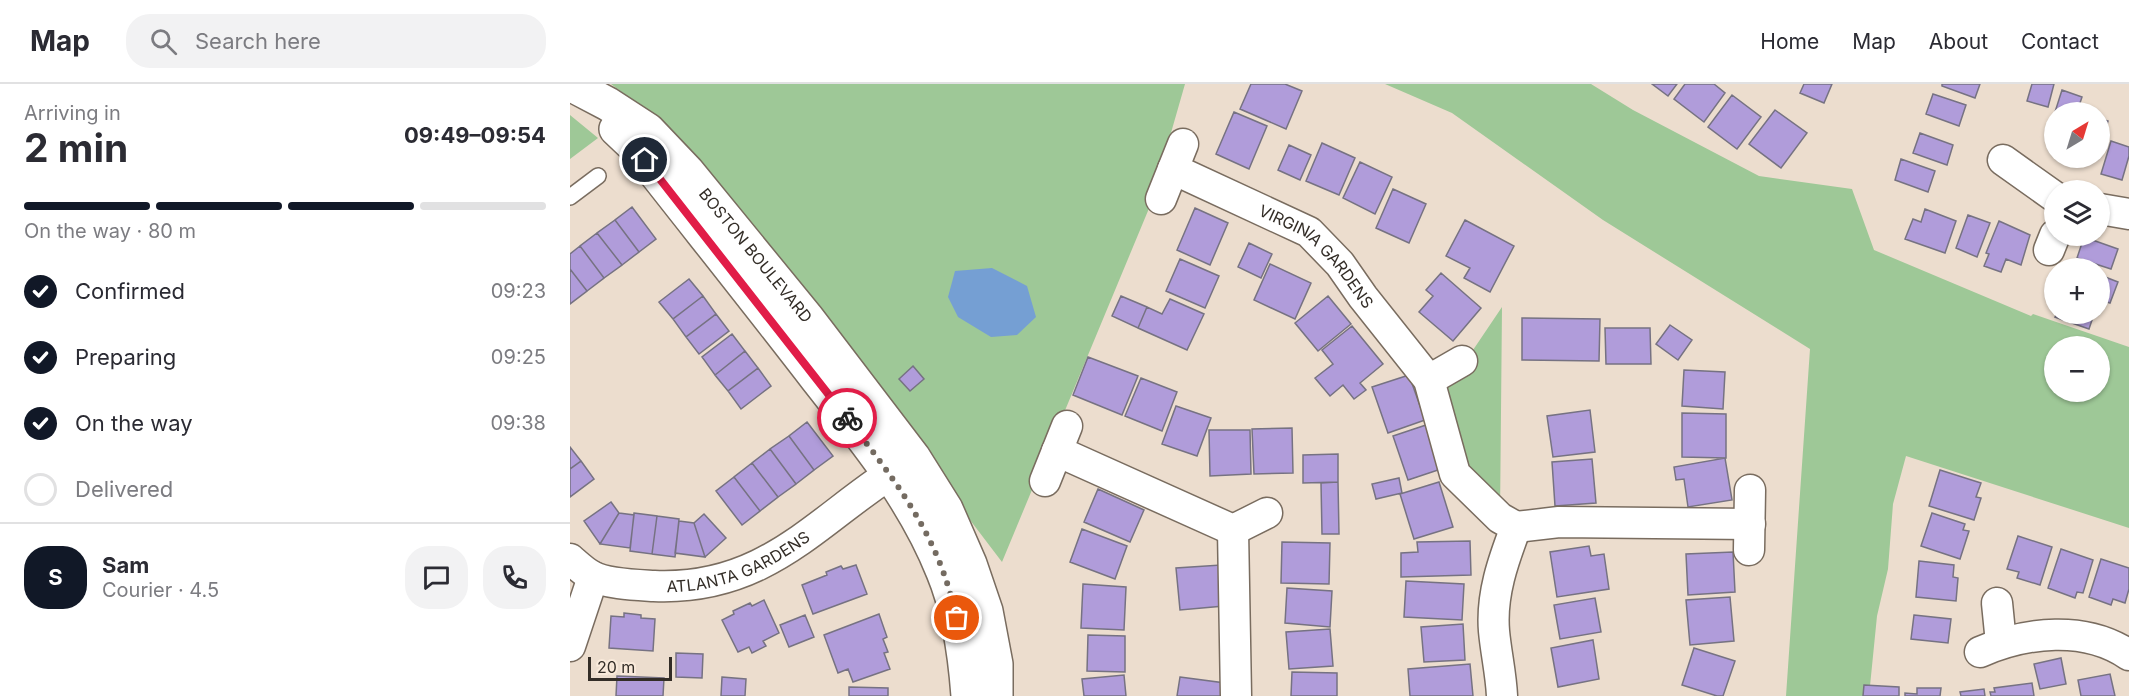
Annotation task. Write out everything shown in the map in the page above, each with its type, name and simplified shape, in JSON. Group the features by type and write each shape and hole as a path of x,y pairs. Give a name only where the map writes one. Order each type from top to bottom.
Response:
{"street":[{"name":"BOSTON BOULEVARD","path":"570,84 608,104 648,130 687,171 808,319 902,466 946,509 970,564 986,611 996,664 996,696"},
{"name":"VIRGINIA GARDENS","path":"1161,199 1178,157 1309,232 1340,264 1363,297 1429,380 1455,474 1500,518 1516,527"},
{"path":"2000,158 2044,189"},
{"path":"2110,211 2129,214"},
{"path":"1429,380 1462,362"},
{"path":"1045,481 1062,438 1233,530"},
{"name":"BOSTON BOULEVARD","path":"902,466 919,519 944,573 957,618 966,666 968,696"},
{"name":"ATLANTA GARDENS","path":"581,568 630,585 664,587 699,585 731,577 780,554 902,466"},
{"path":"1503,696 1494,630 1495,601 1499,576 1516,527 1559,522 1749,537 1749,490"},
{"path":"1233,530 1267,513"},
{"path":"1233,530 1236,696"},
{"path":"570,646 581,568"},
{"path":"1997,603 1990,648 2046,636 2069,634 2089,636 2109,643 2129,655"}],"lane":[{"path":"570,197 598,176"}],"green space":[{"path":"611,84 1185,84 1150,206 1002,562 666,126"},
{"path":"1385,84 1591,84 1633,110 1759,176 1852,189 1874,250 2031,316 2033,314 2044,318 2044,324 2062,324 2097,336 2044,336 2044,402 2110,402 2110,340 2129,347 2129,528 1906,456 1893,504 1888,569 1877,616 1869,696 1786,696 1810,349 1603,220 1452,113"},
{"path":"570,115 598,138 570,159"},
{"path":"1502,307 1500,518 1454,479 1429,380 1471,353"}],"water":[{"path":"992,268 1027,286 1036,317 1017,335 991,337 958,317 948,297 955,271"}],"building":[{"path":"1251,84 1285,84 1302,91 1286,129 1240,109"},
{"path":"1652,84 1677,84 1668,96"},
{"path":"1685,84 1714,84 1725,93 1704,122 1674,99"},
{"path":"1804,84 1832,84 1824,103 1800,93"},
{"path":"1942,84 1980,84 1975,98 1942,86"},
{"path":"2032,84 2054,84 2049,102 2044,102 2044,106 2027,101"},
{"path":"2062,90 2082,97 2080,102 2058,102"},
{"path":"1933,94 1966,105 1959,126 1926,114"},
{"path":"1732,95 1761,117 1737,149 1708,127"},
{"path":"1775,110 1807,133 1781,168 1749,144"},
{"path":"1234,112 1267,126 1249,169 1216,154"},
{"path":"1920,133 1953,145 1947,165 1913,153"},
{"path":"2111,141 2129,147 2129,156 2122,180 2101,174 2103,168 2110,168"},
{"path":"1322,143 1355,158 1339,195 1306,181"},
{"path":"1289,145 1311,155 1300,180 1278,170"},
{"path":"1901,159 1935,171 1928,192 1895,180"},
{"path":"1360,162 1392,177 1375,214 1343,198"},
{"path":"1393,189 1426,204 1409,243 1376,228"},
{"path":"632,207 656,239 639,252 615,220"},
{"path":"1195,208 1228,223 1210,265 1177,250"},
{"path":"1925,209 1956,221 1945,253 1905,239 1913,219 1921,222"},
{"path":"1968,215 1990,223 1977,257 1956,248"},
{"path":"615,220 639,252 622,265 597,233"},
{"path":"1465,220 1514,246 1490,292 1464,278 1470,268 1446,256"},
{"path":"1999,221 2030,235 2021,265 2006,259 2001,272 1984,266 1989,254 1986,253"},
{"path":"597,233 622,265 604,278 580,246"},
{"path":"1249,243 1272,254 1261,278 1238,267"},
{"path":"580,246 604,278 587,291 570,269 570,254"},
{"path":"2081,246 2110,246 2118,249 2111,269 2110,258 2077,258"},
{"path":"1180,259 1219,276 1205,308 1166,291"},
{"path":"1270,264 1311,283 1295,319 1254,300"},
{"path":"570,269 587,291 570,304"},
{"path":"1441,273 1481,308 1453,341 1419,312 1433,296 1426,290"},
{"path":"689,279 703,296 673,319 659,302"},
{"path":"2110,279 2118,282 2110,303"},
{"path":"703,296 716,314 686,337 673,319"},
{"path":"1121,296 1147,307 1138,328 1112,316"},
{"path":"1328,296 1351,324 1318,351 1295,323"},
{"path":"1170,299 1204,314 1187,350 1138,328 1147,307 1162,314"},
{"path":"716,314 729,331 699,354 686,337"},
{"path":"1522,318 1600,319 1599,361 1522,360"},
{"path":"2075,324 2091,324 2089,329"},
{"path":"1670,325 1692,340 1678,360 1656,344"},
{"path":"1352,326 1383,364 1360,383 1366,390 1354,399 1343,385 1330,396 1315,378 1333,364 1322,350"},
{"path":"1605,328 1650,328 1651,364 1606,364"},
{"path":"732,334 745,351 715,375 702,357"},
{"path":"745,351 758,368 728,391 715,375"},
{"path":"1088,357 1138,376 1122,415 1073,395"},
{"path":"913,366 924,379 910,391 899,379"},
{"path":"758,368 771,386 741,409 728,391"},
{"path":"1684,370 1725,372 1723,409 1682,406"},
{"path":"1409,375 1425,420 1388,433 1372,387"},
{"path":"1141,378 1177,392 1162,431 1125,416"},
{"path":"1176,406 1211,418 1197,456 1162,444"},
{"path":"1590,410 1595,452 1553,457 1547,416"},
{"path":"1682,413 1726,414 1726,458 1682,457"},
{"path":"807,422 833,456 814,470 789,436"},
{"path":"1426,425 1441,469 1408,480 1393,436"},
{"path":"1292,428 1293,473 1254,474 1252,429"},
{"path":"1209,430 1250,430 1251,474 1210,476"},
{"path":"789,436 814,470 796,484 770,449"},
{"path":"570,447 581,461 570,469"},
{"path":"770,449 796,484 778,497 752,463"},
{"path":"1338,454 1338,482 1303,483 1303,455"},
{"path":"1725,458 1732,500 1688,507 1684,479 1676,480 1674,467"},
{"path":"1592,459 1596,503 1555,506 1552,462"},
{"path":"581,461 594,479 570,497 570,469"},
{"path":"752,463 778,497 760,511 734,477"},
{"path":"1940,470 1981,483 1976,497 1981,498 1974,520 1929,506"},
{"path":"734,477 760,511 742,525 716,491"},
{"path":"1399,478 1402,493 1376,499 1372,484"},
{"path":"1338,482 1339,534 1322,534 1321,483"},
{"path":"1439,482 1453,527 1414,539 1400,494"},
{"path":"1098,489 1144,510 1130,542 1084,522"},
{"path":"611,502 619,513 600,544 584,521"},
{"path":"619,513 634,515 630,548 600,544"},
{"path":"634,513 657,516 652,554 630,551"},
{"path":"1932,513 1965,524 1963,530 1969,531 1960,559 1921,546"},
{"path":"704,514 726,538 705,557 694,523"},
{"path":"657,516 679,519 675,557 652,554"},
{"path":"679,521 694,523 705,557 675,553"},
{"path":"1082,529 1127,546 1115,579 1070,562"},
{"path":"2018,536 2052,547 2040,585 2017,578 2019,572 2007,569"},
{"path":"1470,541 1471,575 1401,577 1401,553 1418,552 1417,542"},
{"path":"1282,542 1330,543 1329,584 1281,583"},
{"path":"1589,546 1591,556 1604,554 1609,589 1557,597 1550,552"},
{"path":"2061,549 2093,560 2083,593 2077,592 2075,598 2048,588"},
{"path":"1733,552 1735,592 1688,595 1686,554"},
{"path":"2101,559 2129,568 2129,589 2125,603 2113,599 2111,605 2089,597"},
{"path":"1919,561 1954,565 1953,577 1958,578 1956,601 1916,597"},
{"path":"856,565 867,594 813,614 802,585 827,575 826,572 841,566 843,569"},
{"path":"1221,565 1224,606 1180,610 1176,568"},
{"path":"1406,581 1464,584 1462,620 1404,617"},
{"path":"1083,584 1126,587 1124,630 1081,628"},
{"path":"1287,588 1332,591 1330,627 1285,623"},
{"path":"1730,597 1734,641 1690,645 1686,600"},
{"path":"1595,598 1601,632 1560,639 1554,605"},
{"path":"764,600 779,633 763,641 766,646 752,653 749,647 738,652 722,620 734,614 733,611 750,603 752,606"},
{"path":"624,613 655,619 653,651 609,648 611,616 624,617"},
{"path":"879,614 887,637 883,639 888,652 884,653 890,669 853,682 848,669 838,673 824,635"},
{"path":"805,615 814,637 789,647 780,625"},
{"path":"1914,615 1951,619 1948,643 1911,639"},
{"path":"1463,624 1465,660 1424,662 1421,627"},
{"path":"1330,629 1333,666 1289,669 1286,632"},
{"path":"1088,635 1125,636 1125,672 1087,671"},
{"path":"1593,640 1599,679 1558,687 1551,648"},
{"path":"1694,648 1735,661 1723,696 1682,685"},
{"path":"676,653 703,654 702,678 676,677"},
{"path":"2061,658 2066,684 2040,689 2034,664"},
{"path":"1470,664 1473,696 1410,696 1408,669"},
{"path":"1292,672 1337,673 1337,696 1291,696"},
{"path":"2110,674 2115,696 2081,696 2078,680"},
{"path":"1124,675 1126,696 1084,696 1082,679"},
{"path":"617,676 664,678 663,696 616,696"},
{"path":"722,677 746,679 745,696 721,696"},
{"path":"1180,677 1225,683 1223,696 1177,696"},
{"path":"2032,683 2034,696 1991,696 1990,692 1995,692 1994,688"},
{"path":"1864,685 1899,687 1899,696 1863,696"},
{"path":"849,687 888,688 888,696 849,696"},
{"path":"1917,688 1941,688 1940,696 1905,696 1905,693 1917,694"},
{"path":"1984,689 1985,696 1961,696 1960,692"}],"way so far":[{"path":"847,418 890,473 919,519 944,573 957,618"}],"route":[{"path":"645,160 847,418"}]}
